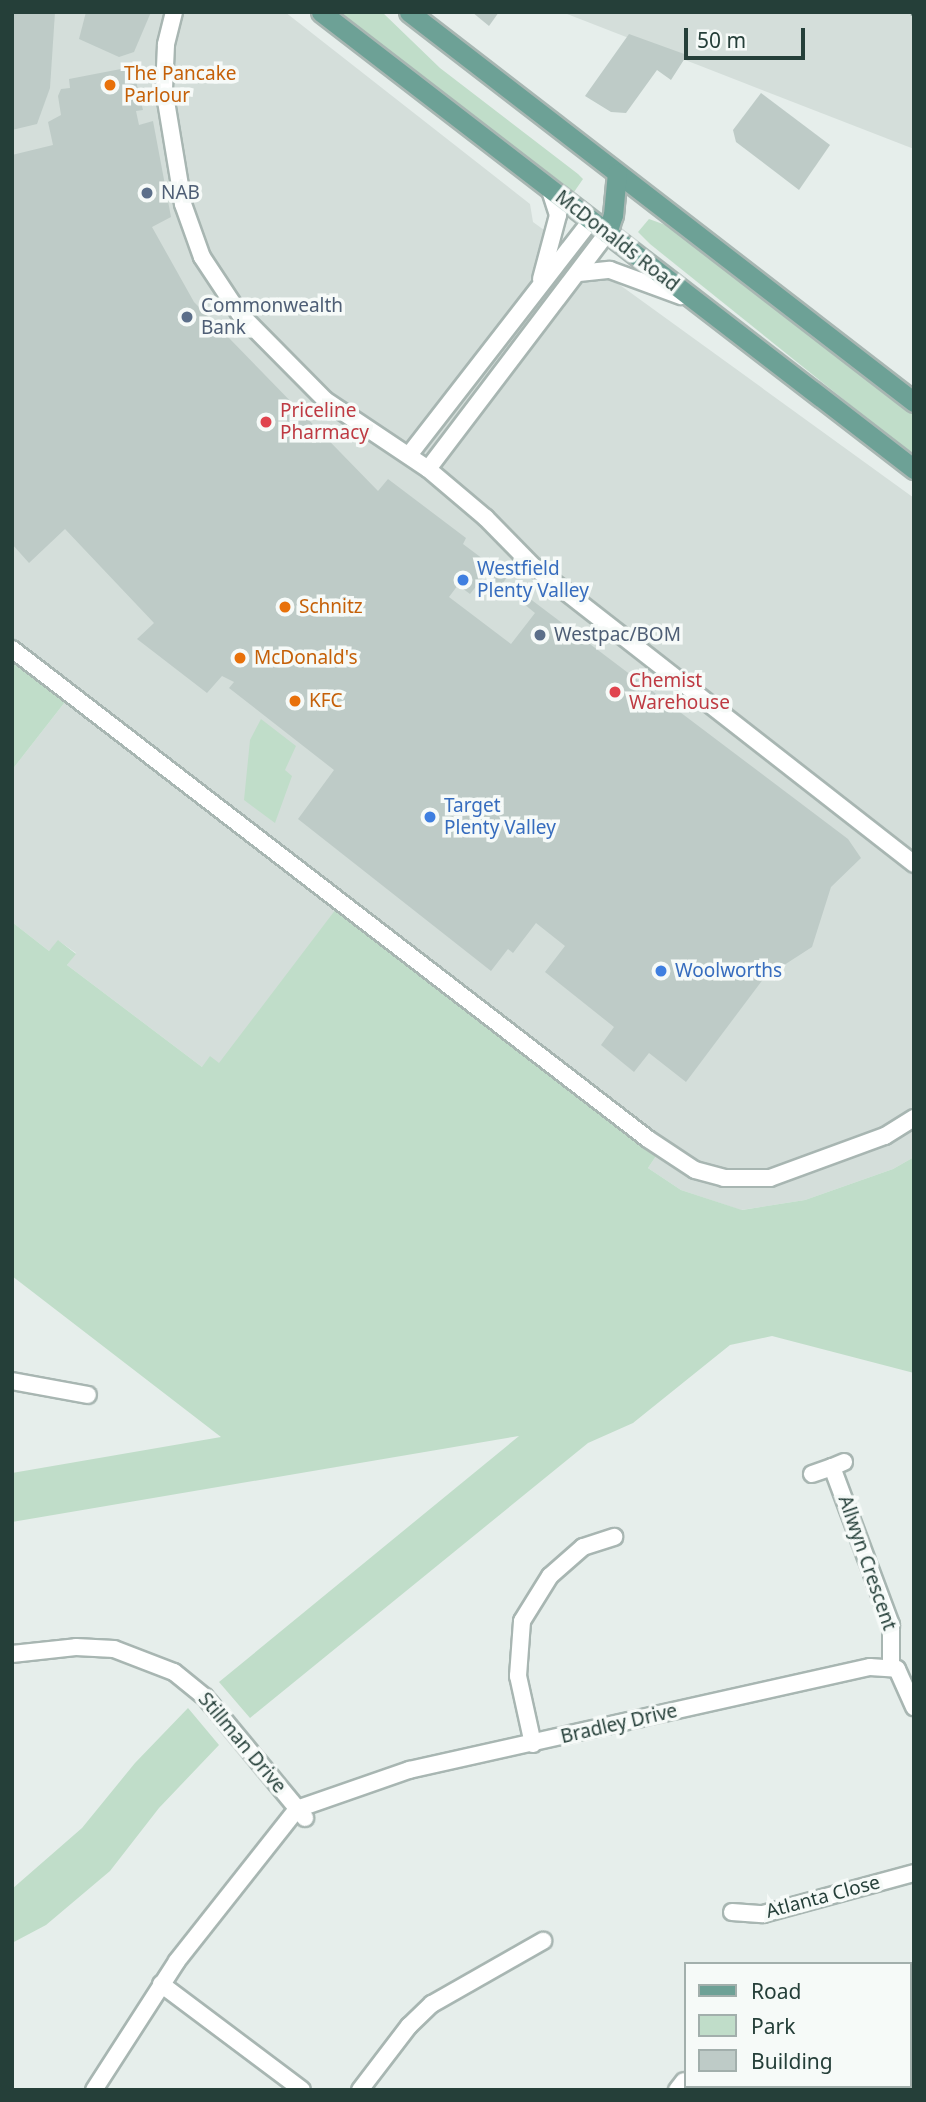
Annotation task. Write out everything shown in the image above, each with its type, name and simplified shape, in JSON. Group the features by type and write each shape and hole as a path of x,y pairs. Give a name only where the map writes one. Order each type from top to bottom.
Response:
{"main road":[{"name":"McDonalds Road","path":"321,12 914,469"},
{"path":"409,12 914,402"},
{"path":"590,220 617,173"},
{"path":"607,233 614,215 617,173"}],"street":[{"path":"174,12 166,45 164,89 183,204 202,257 239,313 313,390 428,469 486,518 534,567 882,835 914,864"},
{"path":"538,288 558,219 556,200 549,188"},
{"path":"409,455 590,220"},
{"path":"428,469 607,233"},
{"path":"579,273 610,270 699,304"},
{"path":"12,649 629,1125 695,1170 724,1178 769,1178 874,1141 914,1118"},
{"path":"882,835 914,852"},
{"path":"12,1381 88,1395"},
{"name":"Allwyn Crescent","path":"812,1474 838,1465 891,1625 891,1666"},
{"path":"533,1744 517,1676 522,1621 550,1576 583,1547 614,1537"},
{"name":"Stillman Drive","path":"12,1654 93,1647 155,1661 205,1697 301,1814"},
{"path":"891,1666 903,1674 914,1707"},
{"name":"Bradley Drive","path":"94,2090 161,1984 301,1814 325,1810 349,1791 409,1770 870,1667 891,1666"},
{"name":"Atlanta Close","path":"732,1912 763,1914 914,1873"},
{"path":"360,2090 409,2026 432,2004 543,1941"},
{"path":"161,1984 302,2090"}],"shaded area":[{"name":"Westfield Plenty Valley","path":"12,12 285,12 530,204 533,222 914,498 914,1157 893,1169 805,1200 741,1210 681,1190 648,1168 656,1156 219,1063 202,1067 67,965 76,953 59,941 49,951 12,922 12,770 65,702 12,662"},
{"path":"562,12 914,12 914,149 716,72"}],"green space":[{"path":"335,12 382,12 440,68 578,174 583,179 574,192"},
{"path":"649,219 674,228 914,411 914,456 650,244 638,232"},
{"path":"12,662 65,702 12,770"},
{"path":"261,719 296,746 285,770 292,776 275,823 244,800 250,740"},
{"path":"336,909 656,1156 648,1168 681,1190 742,1210 805,1200 893,1169 914,1157 914,1373 772,1336 730,1345 633,1423 588,1443 250,1718 219,1682 519,1436 12,1522 12,1473 221,1437 12,1276 12,922 49,951 58,940 76,954 67,965 202,1067 210,1056 219,1063"},
{"path":"188,1708 219,1745 159,1808 110,1871 46,1925 12,1943 12,1889 82,1828 135,1763"}],"building":[{"path":"12,12 55,12 50,88 37,124 12,130"},
{"path":"86,12 151,12 134,52 119,57 79,39"},
{"path":"472,12 499,12 489,26"},
{"path":"629,34 687,55 671,80 657,70 626,113 611,112 585,96"},
{"name":"Westfield Plenty Valley","path":"126,68 134,73 143,110 136,111 139,125 153,121 171,217 152,227 194,302 378,491 388,479 466,538 463,544 507,577 501,586 486,574 470,594 458,585 449,597 511,644 535,613 524,604 529,598 848,839 861,858 831,887 812,947 764,978 686,1082 649,1053 634,1072 601,1045 614,1027 545,972 565,946 536,923 513,953 508,949 491,971 298,819 334,770 229,688 234,682 222,676 207,693 137,639 154,623 65,529 29,563 12,544 12,155 53,145 48,122 61,115 58,96 61,89 70,88 69,79"},
{"path":"761,93 830,145 799,190 736,142 733,130"}],"place":[{"name":"The Pancake Parlour","path":"110,85"},
{"name":"NAB","path":"147,193"},
{"name":"Commonwealth Bank","path":"187,317"},
{"name":"Priceline Pharmacy","path":"266,422"},
{"name":"Westfield Plenty Valley","path":"463,580"},
{"name":"Schnitz","path":"285,607"},
{"name":"Westpac/BOM","path":"540,635"},
{"name":"McDonald's","path":"240,658"},
{"name":"Chemist Warehouse","path":"615,692"},
{"name":"KFC","path":"295,701"},
{"name":"Target Plenty Valley","path":"430,817"},
{"name":"Woolworths","path":"661,971"}]}
